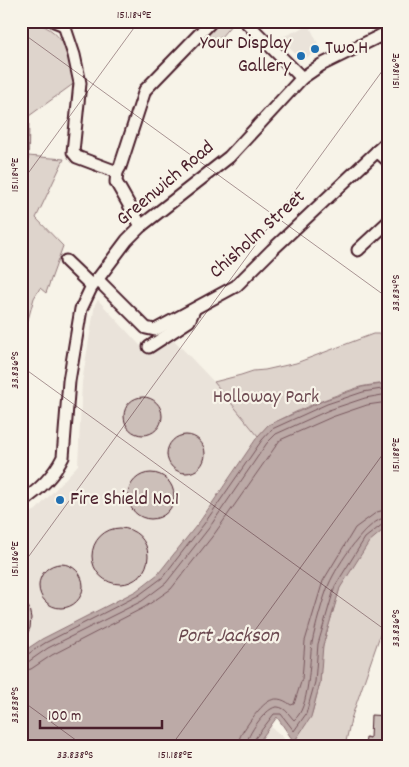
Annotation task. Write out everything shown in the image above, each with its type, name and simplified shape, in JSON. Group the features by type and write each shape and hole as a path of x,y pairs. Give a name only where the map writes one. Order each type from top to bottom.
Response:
{"street":[{"path":"54,21 64,25 80,83 73,152 77,157 117,172"},
{"path":"141,226 116,182 117,172 145,90 212,21"},
{"path":"245,21 302,78"},
{"name":"Greenwich Road","path":"21,502 41,486 59,466 63,458 69,380 78,322 86,297 127,240 141,226 222,163 302,78 321,65 388,32"},
{"name":"Chisholm Street","path":"66,261 95,283 146,328 154,330 236,286 388,142"},
{"path":"377,151 388,162"},
{"path":"358,250 388,222"},
{"path":"149,347 189,321 194,310"}],"shaded area":[{"path":"309,25 321,50 301,60 280,38"},
{"path":"98,300 148,354 174,340 214,382 258,436 166,568 126,598 21,657 21,517 36,510 78,465 82,382 95,304"},
{"path":"269,725 283,737 286,743 289,740 294,744 301,742 313,746 260,746 254,741"}],"green space":[{"path":"21,21 45,27 61,40 74,71 76,82 29,116 21,81"},
{"path":"223,21 232,21 232,24 215,44 205,34"},
{"path":"28,156 64,159 36,218 63,246 46,293 40,288 34,298 21,345 21,219 28,186"},
{"name":"Holloway Park","path":"373,334 388,334 388,383 360,387 321,401 278,421 258,436 214,382 253,371 296,363"},
{"path":"388,524 388,612 351,719 345,746 299,746 294,742 312,713 320,683 321,652 349,556"}],"water":[{"path":"21,81 29,116 28,186 21,219"},
{"name":"Port Jackson","path":"388,383 388,526 369,542 340,588 323,645 320,683 311,717 294,742 277,717 256,746 21,746 21,653 42,639 136,591 158,574 200,521 258,436 268,425 325,400 362,387"}],"building":[{"path":"143,397 157,402 162,416 157,430 143,435 129,430 124,416 129,402"},
{"path":"186,435 200,440 205,454 200,468 186,473 172,468 167,454 172,440"},
{"path":"151,473 164,477 170,483 174,496 170,509 164,515 151,519 138,515 132,509 128,496 132,483 138,477"},
{"path":"120,528 131,530 140,536 146,545 148,556 146,567 140,576 131,582 120,584 109,582 100,576 94,567 92,556 94,545 100,536 109,530"},
{"path":"61,564 73,568 79,574 83,586 79,598 73,604 61,608 49,604 43,598 39,586 43,574 49,568"},
{"path":"21,597 29,608 31,618 30,628 21,646"},
{"path":"371,715 388,716 388,746 365,746 366,737 370,738"}],"place":[{"name":"Two.H","path":"315,49"},
{"name":"Your Display Gallery","path":"301,56"},
{"name":"Fire Shield No.1","path":"60,500"}]}
